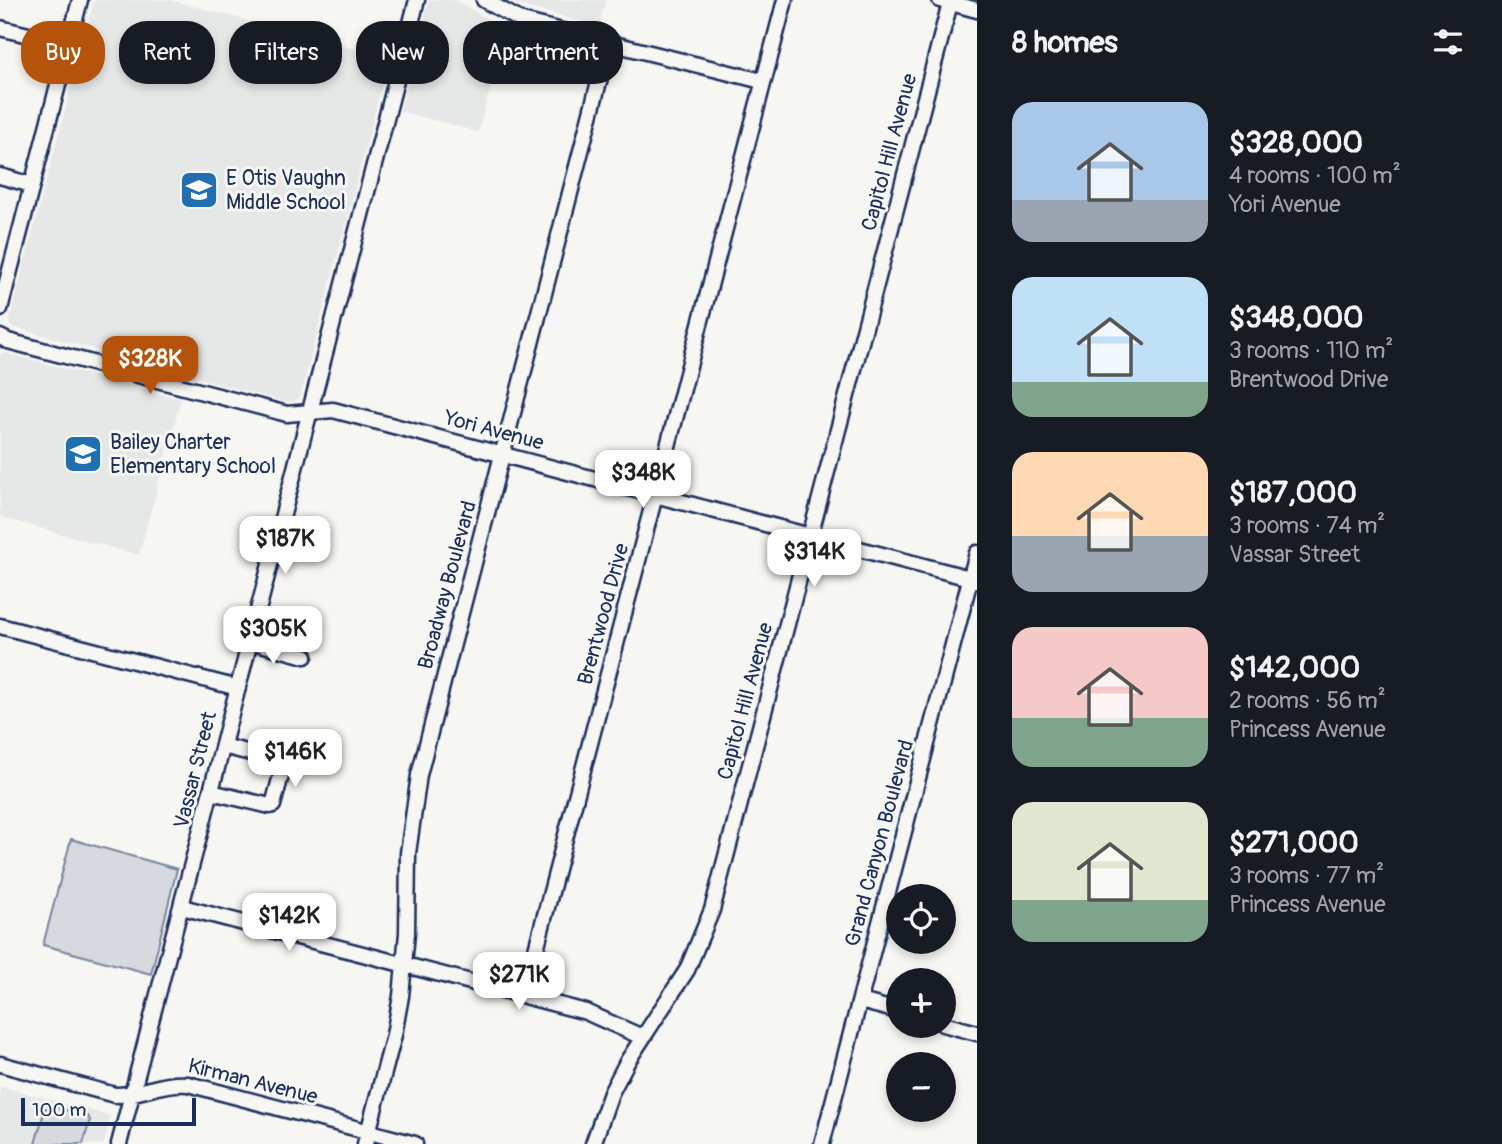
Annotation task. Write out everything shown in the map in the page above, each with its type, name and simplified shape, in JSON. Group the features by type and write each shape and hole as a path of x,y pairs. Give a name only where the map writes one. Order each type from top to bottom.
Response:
{"street":[{"path":"75,21 80,0"},
{"name":"Vassar Street","path":"119,1144 417,0"},
{"path":"484,0 522,21"},
{"name":"Brentwood Drive","path":"524,996 785,0"},
{"path":"945,1 977,10"},
{"name":"Capitol Hill Avenue","path":"593,1144 611,1093 642,1037 687,970 712,910 945,1"},
{"path":"0,28 21,33"},
{"path":"623,47 762,81"},
{"path":"0,309 59,84"},
{"name":"Broadway Boulevard","path":"366,1138 394,1034 405,965 408,853 419,775 597,84"},
{"path":"0,176 32,185"},
{"name":"Yori Avenue","path":"0,337 262,408 290,414 333,410 974,579"},
{"name":"Grand Canyon Boulevard","path":"822,1144 974,579 977,553"},
{"path":"0,626 238,688"},
{"path":"250,641 305,656"},
{"path":"211,792 270,806 273,805 283,768 278,760 223,746"},
{"path":"182,907 586,1012 642,1037"},
{"path":"860,1001 886,1009"},
{"path":"956,1027 977,1033"},
{"name":"Kirman Avenue","path":"0,1064 106,1093 132,1093 162,1084 188,1084 366,1138 415,1144"}],"shaded area":[{"name":"E Otis Vaughn Middle School","path":"94,0 170,0 249,21 229,21 229,84 342,84 342,46 356,49 356,84 382,84 302,391 294,402 285,402 10,326 72,84 105,84 105,21 88,21"},
{"path":"429,0 455,0 490,21 463,21 463,84 492,84 478,132 400,111 407,84 449,84 449,21 424,21"},
{"path":"510,0 606,0 600,21 580,21 518,5"},
{"name":"Bailey Charter Elementary School","path":"4,353 181,399 139,555 0,517 0,355"},
{"path":"71,839 177,869 151,974 43,945"},
{"path":"0,1086 110,1116 104,1144 0,1144"},
{"path":"51,1106 87,1116 90,1120 83,1144 35,1144 45,1109"}],"place":[{"name":"E Otis Vaughn Middle School","path":"199,190"},
{"name":"Bailey Charter Elementary School","path":"83,454"}]}
